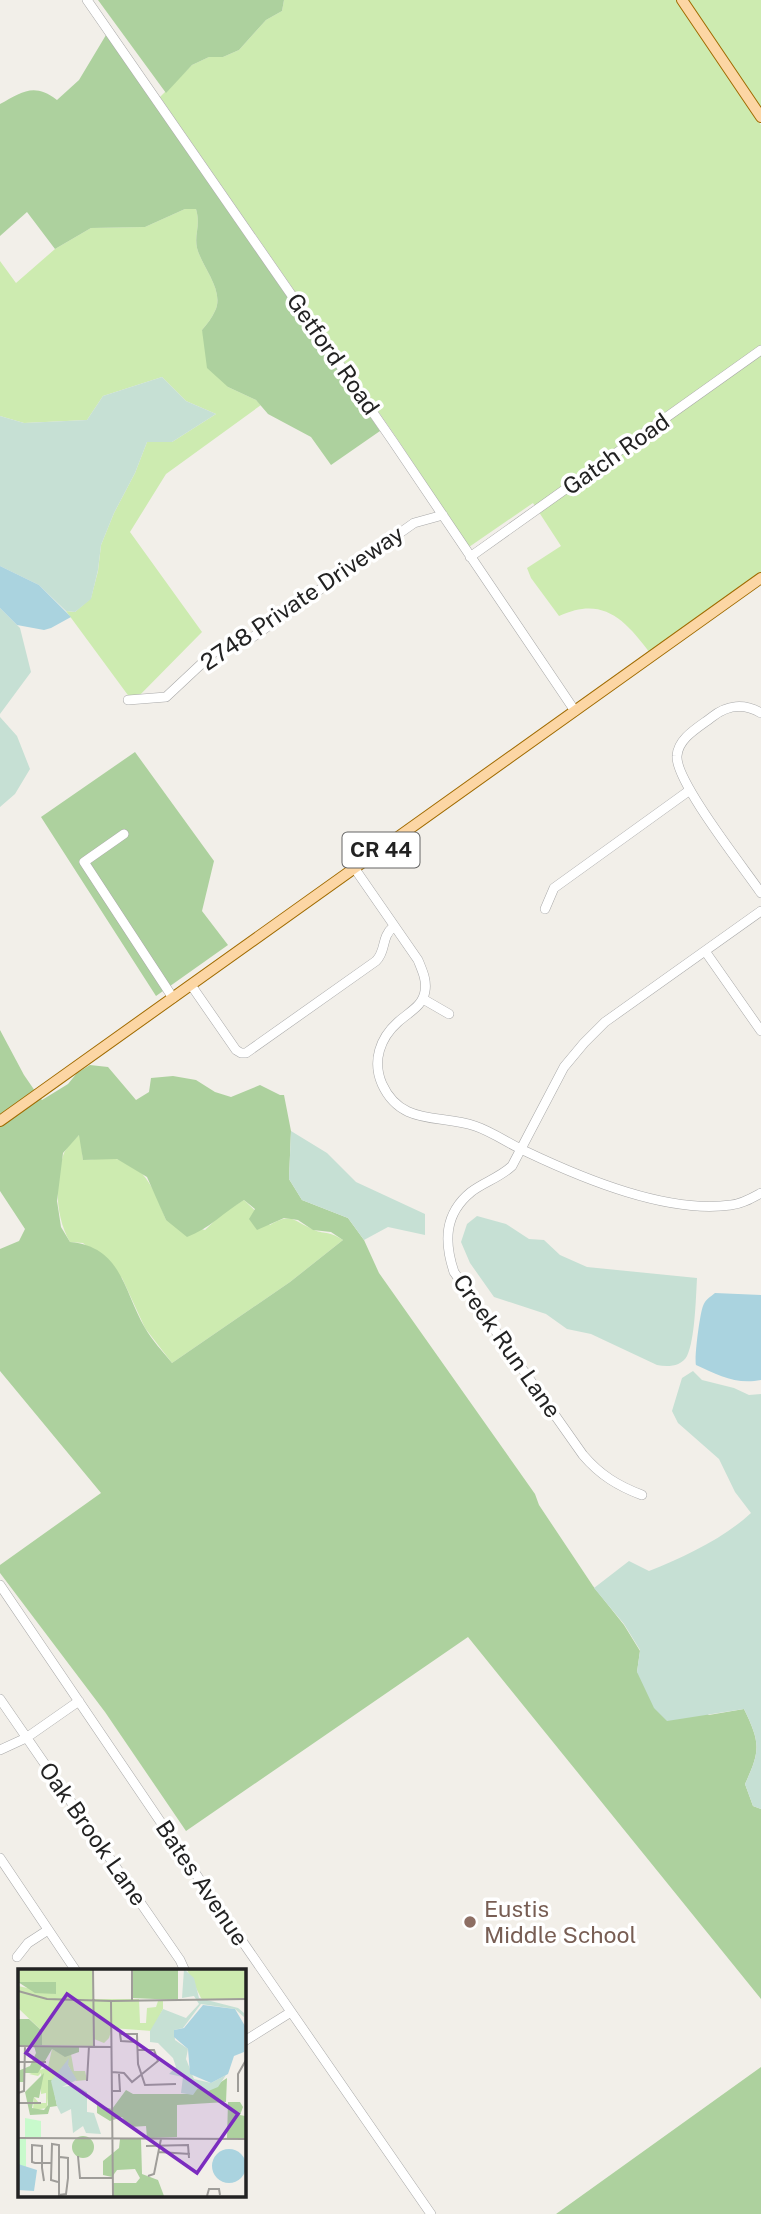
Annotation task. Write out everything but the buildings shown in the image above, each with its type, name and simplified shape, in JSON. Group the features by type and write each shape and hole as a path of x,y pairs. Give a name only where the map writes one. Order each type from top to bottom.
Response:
{"main road":[{"path":"682,0 761,117"},
{"name":"CR 44","path":"0,1121 761,578"}],"street":[{"name":"Getford Road","path":"87,0 575,710"},
{"name":"Gatch Road","path":"471,557 761,350"},
{"name":"2748 Private Driveway","path":"128,700 166,696 213,653 250,639 414,523 443,515"},
{"path":"761,713 753,708 737,706 721,710 683,740 677,755 679,772 761,893"},
{"path":"545,909 554,888 690,790"},
{"path":"124,834 83,862 173,998"},
{"path":"355,869 418,960 424,974 426,988 423,999 385,1035 377,1067 383,1085 393,1100 406,1111 422,1118 473,1125 572,1173 633,1194 708,1206 733,1205 761,1193"},
{"name":"Creek Run Lane","path":"642,1496 621,1487 595,1470 583,1455 454,1272 447,1250 448,1229 456,1206 472,1191 503,1174 522,1150 564,1068 584,1043 605,1023 761,911"},
{"path":"191,985 236,1050 248,1053 378,960 382,954 385,936 394,926"},
{"path":"705,951 761,1031"},
{"path":"423,999 449,1014"},
{"name":"Bates Avenue","path":"0,1584 430,2214"},
{"name":"Oak Brook Lane","path":"0,1699 184,1969"},
{"path":"0,1750 26,1738 79,1701"},
{"path":"0,1858 75,1969"},
{"path":"17,1957 28,1943 48,1930"},
{"path":"245,2041 291,2012"}],"green space":[{"path":"98,0 284,0 282,11 266,20 239,50 223,57 209,57 192,65 166,93"},
{"path":"284,0 676,0 761,125 761,573 650,653 631,630 611,614 588,608 559,616 531,578 527,568 561,546 533,503 469,547 160,97 192,65 209,57 223,57 239,50 266,20 282,11"},
{"path":"687,0 761,0 761,108"},
{"path":"106,35 380,431 331,465 311,437 268,414 256,400 228,387 207,368 202,330 215,311 217,295 197,248 196,209 185,209 145,227 91,228 55,249 27,212 0,236 0,104 35,90 57,100 79,80"},
{"path":"185,209 196,209 197,248 217,295 215,311 202,330 228,387 261,405 166,474 130,532 202,632 133,702 66,611 75,612 91,598 101,545 147,442 172,442 216,414 186,401 162,377 103,396 87,420 24,423 0,416 0,261 16,283 55,249 91,228 145,227"},
{"path":"162,377 186,401 216,414 172,442 147,442 101,545 91,599 75,612 66,611 39,585 0,566 0,416 24,423 87,420 103,396"},
{"path":"0,608 20,628 31,672 0,714"},
{"path":"0,717 17,736 30,769 15,794 0,807"},
{"path":"135,752 214,861 202,911 228,945 156,996 41,817"},
{"path":"0,1030 35,1091 0,1116"},
{"path":"90,1065 108,1067 136,1100 149,1092 151,1078 173,1076 196,1080 215,1092 231,1097 260,1085 284,1095 291,1131 289,1179 302,1200 348,1218 364,1240 379,1273 535,1494 539,1505 593,1586 624,1625 640,1651 637,1672 709,1715 744,1709 756,1738 754,1763 745,1784 753,1806 761,1809 761,1999 468,1637 186,1831 105,1712 0,1573 0,1565 101,1493 0,1371 0,1249 19,1241 25,1229 0,1191 0,1126 40,1098 42,1100 68,1084 77,1073","holes":["79,1135 83,1160 117,1159 147,1177 166,1220 187,1237 202,1230 244,1200 255,1209 249,1219 257,1230 284,1218 298,1220 313,1230 331,1232 343,1240 290,1282 172,1363 145,1328 111,1261 101,1252 70,1242 61,1227 57,1201 63,1153"]},
{"path":"291,1131 327,1153 356,1182 425,1214 425,1235 388,1227 364,1240 348,1218 302,1200 289,1179"},
{"path":"80,1134 83,1160 112,1158 135,1167 148,1182 166,1220 205,1230 225,1211 244,1200 270,1225 283,1219 291,1219 343,1240 290,1282 172,1363 145,1328 122,1278 83,1243 70,1242 65,1233 59,1211 58,1177 64,1153"},
{"path":"477,1216 506,1224 529,1239 544,1240 560,1255 587,1267 697,1278 693,1329 687,1356 678,1364 657,1365 591,1334 567,1329 546,1314 494,1297 470,1263 461,1242 467,1224"},
{"path":"693,1371 702,1380 734,1388 749,1395 761,1394 761,1809 753,1806 745,1784 754,1763 756,1738 744,1709 667,1721 654,1708 637,1672 640,1650 624,1624 594,1588 629,1561 649,1571 689,1553 716,1539 751,1513 735,1492 719,1459 678,1423 672,1411 682,1378"},
{"path":"761,2067 761,2214 556,2214"}],"water":[{"path":"0,566 39,585 71,617 44,630 17,625 0,608"},
{"path":"715,1293 761,1295 761,1380 735,1380 696,1365 702,1310 705,1302"}],"place":[{"name":"Eustis Middle School","path":"470,1922"}]}
